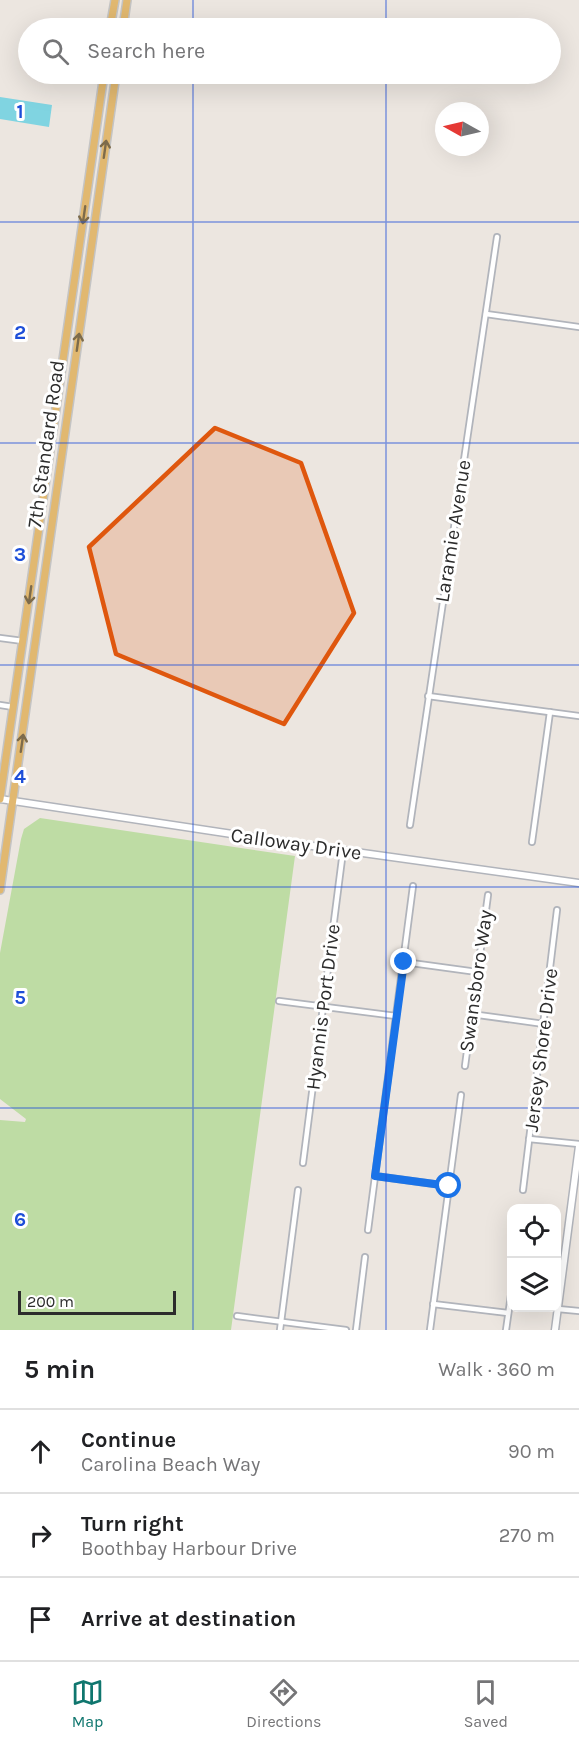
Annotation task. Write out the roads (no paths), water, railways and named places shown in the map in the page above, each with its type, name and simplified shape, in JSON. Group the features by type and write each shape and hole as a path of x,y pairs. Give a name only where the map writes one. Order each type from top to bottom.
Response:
{"main road":[{"path":"112,18 115,0"},
{"path":"124,18 127,0"},
{"name":"7th Standard Road","path":"0,799 103,84"},
{"name":"7th Standard Road","path":"0,890 115,84"},
{"name":"Calloway Drive","path":"0,799 343,851 579,883"},
{"path":"561,1286 579,1145"},
{"path":"555,1330 558,1312"}],"street":[{"name":"Laramie Avenue","path":"410,825 497,237"},
{"path":"486,314 579,327"},
{"path":"0,638 23,641"},
{"path":"428,696 579,716"},
{"path":"0,705 13,707"},
{"path":"531,842 550,712"},
{"name":"Hyannis Port Drive","path":"303,1163 343,851"},
{"path":"368,1230 413,886"},
{"name":"Swansboro Way","path":"465,1066 488,895"},
{"name":"Jersey Shore Drive","path":"523,1190 557,910"},
{"path":"404,962 477,972"},
{"path":"279,1001 396,1016"},
{"path":"471,1014 544,1024"},
{"path":"430,1330 461,1095"},
{"path":"530,1139 579,1145"},
{"path":"375,1176 449,1186"},
{"path":"280,1330 298,1190"},
{"path":"356,1330 365,1257"},
{"path":"433,1304 508,1313 506,1330"},
{"path":"561,1309 579,1311"},
{"path":"237,1316 346,1330"}],"water":[{"path":"0,97 52,105 49,127 0,119"}]}
